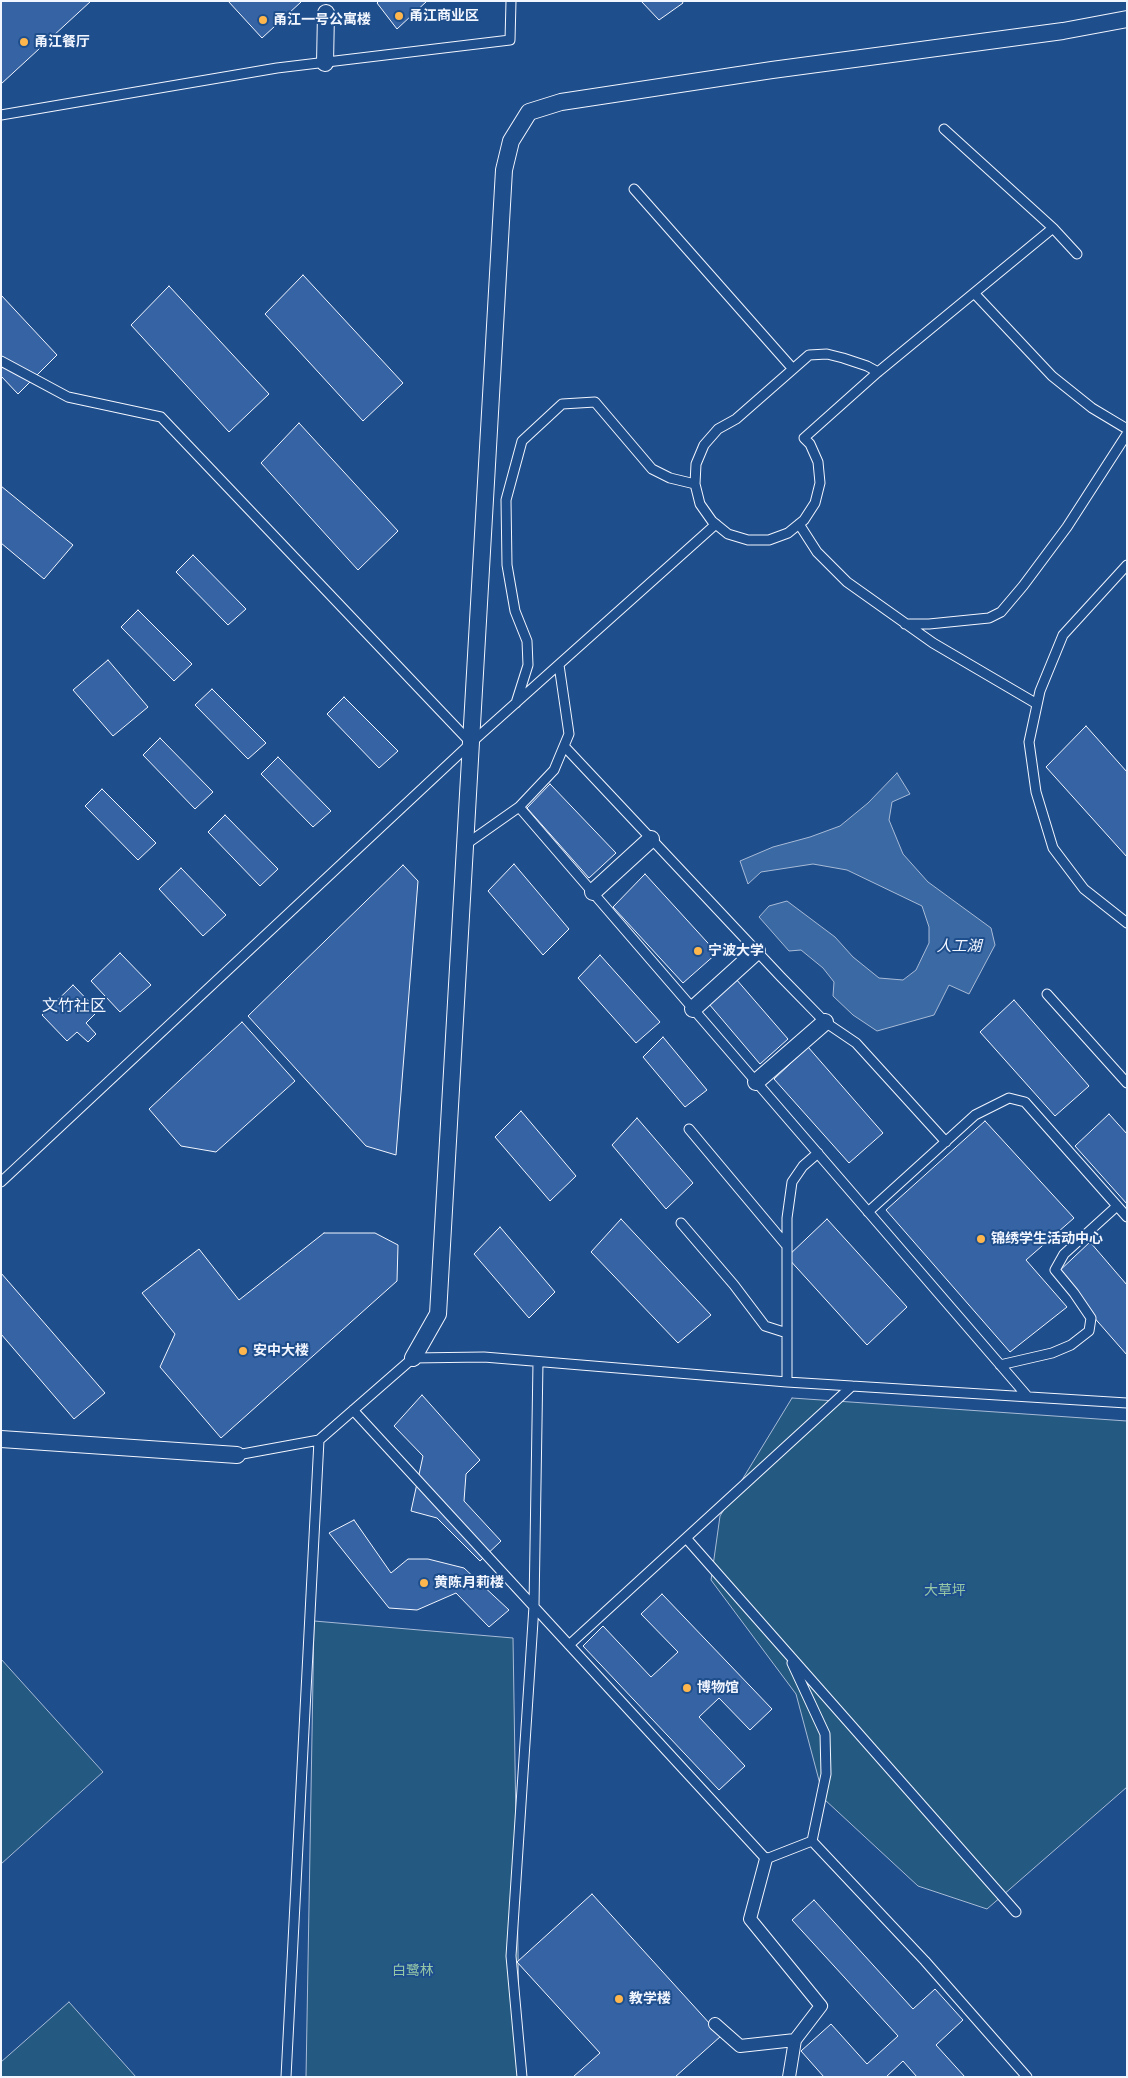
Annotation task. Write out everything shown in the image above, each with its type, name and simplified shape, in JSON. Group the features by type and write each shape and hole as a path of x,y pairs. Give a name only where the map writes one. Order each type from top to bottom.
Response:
{"street":[{"path":"325,63 326,13"},
{"path":"413,1358 438,1314 504,170 511,141 529,112 561,102 772,70 1063,31 1127,20"},
{"path":"593,892 651,839"},
{"path":"693,1009 757,951"},
{"path":"756,1082 825,1022"},
{"path":"1,1439 237,1455"},
{"path":"766,1859 750,1919 821,2006 795,2040 789,2077"},
{"path":"715,2024 740,2046 795,2040"}],"lane":[{"path":"1,114 277,68 510,40 512,1"},
{"path":"944,129 1053,228 1077,254"},
{"path":"634,189 793,369"},
{"path":"878,372 867,366 827,354 809,355 736,419 718,429 704,444 696,464 695,484 700,504 716,524 728,534 748,540 768,540 788,533 799,524 815,503 820,483 818,462 810,444 804,438 878,372 1053,228"},
{"path":"974,293 1052,376 1092,408 1127,429"},
{"path":"1,361 68,398 161,417 471,743"},
{"path":"516,703 528,665 527,641 515,611 507,565 506,500 522,441 562,404 595,402 652,469 670,478 695,484"},
{"path":"905,624 929,624 989,618 1001,612 1067,527 1127,434"},
{"path":"1,1182 471,743 716,524"},
{"path":"799,524 817,552 847,582 933,642 1038,704"},
{"path":"1127,565 1063,635 1040,691 1029,742 1036,792 1052,848 1084,889 1127,923"},
{"path":"465,845 519,807 554,770 569,734 559,665"},
{"path":"564,746 825,1022 856,1043 946,1142"},
{"path":"519,807 1028,1397"},
{"path":"1048,994 1127,1083"},
{"path":"868,1212 975,1116 1009,1098 1025,1102 1127,1217"},
{"path":"689,1129 787,1246"},
{"path":"787,1382 787,1218 792,1182 803,1166 818,1153"},
{"path":"1000,1366 1052,1353 1072,1345 1089,1331 1092,1318 1055,1270 1064,1254 1117,1206"},
{"path":"681,1223 734,1285 765,1326 787,1333"},
{"path":"237,1455 319,1440 413,1358 484,1357 787,1382 1127,1403"},
{"path":"522,2077 512,1956 534,1606 538,1362"},
{"path":"569,1645 852,1386"},
{"path":"353,1410 766,1859 812,1841"},
{"path":"286,2077 319,1440"},
{"path":"686,1538 1016,1912"},
{"path":"788,1654 825,1734 826,1774 812,1841"},
{"path":"812,1841 925,1961 1027,2077"}],"green space":[{"name":"大草坪","path":"792,1398 1127,1421 1127,1787 987,1909 918,1886 824,1799 796,1694 711,1580 720,1516"},
{"name":"白鹭林","path":"314,1621 513,1638 520,2077 306,2077"},
{"path":"1,1659 103,1772 1,1864"},
{"path":"69,2002 136,2077 1,2077 1,2062"}],"water":[{"name":"人工湖","path":"897,773 910,794 892,802 889,820 903,854 928,882 991,928 995,945 969,994 949,985 934,1015 877,1031 853,1015 833,996 834,982 823,968 801,950 789,951 759,917 769,906 787,901 835,937 853,957 879,978 903,980 916,970 929,943 929,927 922,906 847,870 813,864 761,872 748,884 740,861 773,847 810,837 840,826 868,803"}],"building":[{"name":"甬江餐厅","path":"1,1 91,1 1,84"},
{"name":"甬江一号公寓楼","path":"228,1 300,1 301,2 262,38"},
{"name":"甬江商业区","path":"379,1 427,1 397,29 377,3"},
{"path":"641,1 682,1 683,3 659,20"},
{"path":"303,275 403,383 363,421 265,314"},
{"path":"169,286 269,394 229,432 131,325"},
{"path":"1,295 57,355 18,394 1,376"},
{"path":"299,423 398,531 358,570 261,463"},
{"path":"1,486 73,545 44,579 1,543"},
{"path":"193,555 246,609 228,625 176,572"},
{"path":"138,610 192,664 174,681 121,627"},
{"path":"108,660 148,707 113,736 73,690"},
{"path":"212,689 266,743 248,759 195,705"},
{"path":"344,697 398,751 379,768 327,714"},
{"path":"1086,726 1127,772 1127,857 1046,767"},
{"path":"160,738 213,792 195,809 143,755"},
{"path":"278,757 331,811 313,827 261,774"},
{"path":"550,784 616,853 589,878 527,808"},
{"path":"102,789 156,843 138,860 85,806"},
{"path":"225,815 278,869 260,886 208,832"},
{"path":"514,864 569,929 543,955 488,891"},
{"path":"403,865 418,881 396,1155 366,1146 248,1016"},
{"path":"181,868 226,915 203,936 159,889"},
{"path":"645,874 717,953 683,983 613,907"},
{"path":"120,953 151,985 120,1012 91,981"},
{"path":"600,955 660,1022 636,1043 578,978"},
{"path":"736,979 788,1039 760,1064 709,1004"},
{"path":"73,985 98,1011 86,1023 96,1034 88,1042 77,1032 67,1041 42,1015"},
{"path":"1014,1000 1089,1086 1055,1116 980,1032"},
{"path":"242,1022 295,1081 216,1152 181,1146 149,1109"},
{"path":"663,1037 707,1090 685,1107 643,1057"},
{"path":"808,1047 883,1133 849,1163 774,1079"},
{"path":"521,1111 576,1176 550,1201 495,1137"},
{"path":"1109,1114 1127,1134 1127,1204 1075,1146"},
{"path":"637,1118 693,1183 666,1209 612,1145"},
{"name":"锦绣学生活动中心","path":"985,1121 1074,1218 1026,1260 1067,1307 1010,1352 886,1210"},
{"path":"621,1219 711,1315 678,1343 591,1252"},
{"path":"827,1219 907,1307 867,1345 787,1257"},
{"path":"500,1227 555,1292 529,1318 474,1254"},
{"name":"安中大楼","path":"324,1233 375,1233 398,1245 397,1281 221,1438 160,1367 175,1334 142,1293 199,1249 239,1300"},
{"path":"1090,1242 1127,1285 1127,1355 1056,1274"},
{"path":"1,1273 105,1393 74,1419 1,1334"},
{"path":"422,1395 480,1460 466,1474 464,1501 501,1541 480,1561 437,1518 411,1511 423,1456 394,1426"},
{"name":"黄陈月莉楼","path":"354,1520 391,1573 408,1559 428,1559 464,1568 509,1610 489,1627 456,1593 417,1610 389,1608 329,1533"},
{"name":"博物馆","path":"662,1594 772,1709 750,1730 719,1698 699,1717 745,1766 719,1790 583,1646 603,1626 651,1677 678,1652 641,1614"},
{"name":"教学楼","path":"592,1894 721,2036 675,2077 573,2077 600,2053 517,1962"},
{"path":"814,1900 913,2009 935,1989 963,2020 936,2045 965,2077 917,2077 903,2061 886,2077 824,2077 801,2051 831,2024 867,2064 898,2036 792,1920"}],"place":[{"name":"甬江商业区","path":"399,16"},
{"name":"甬江一号公寓楼","path":"263,20"},
{"name":"甬江餐厅","path":"24,42"},
{"name":"宁波大学","path":"698,951"},
{"name":"锦绣学生活动中心","path":"981,1239"},
{"name":"安中大楼","path":"243,1351"},
{"name":"黄陈月莉楼","path":"424,1583"},
{"name":"博物馆","path":"687,1688"},
{"name":"教学楼","path":"619,1999"}],"district":[{"name":"文竹社区","path":"74,1007"}]}
